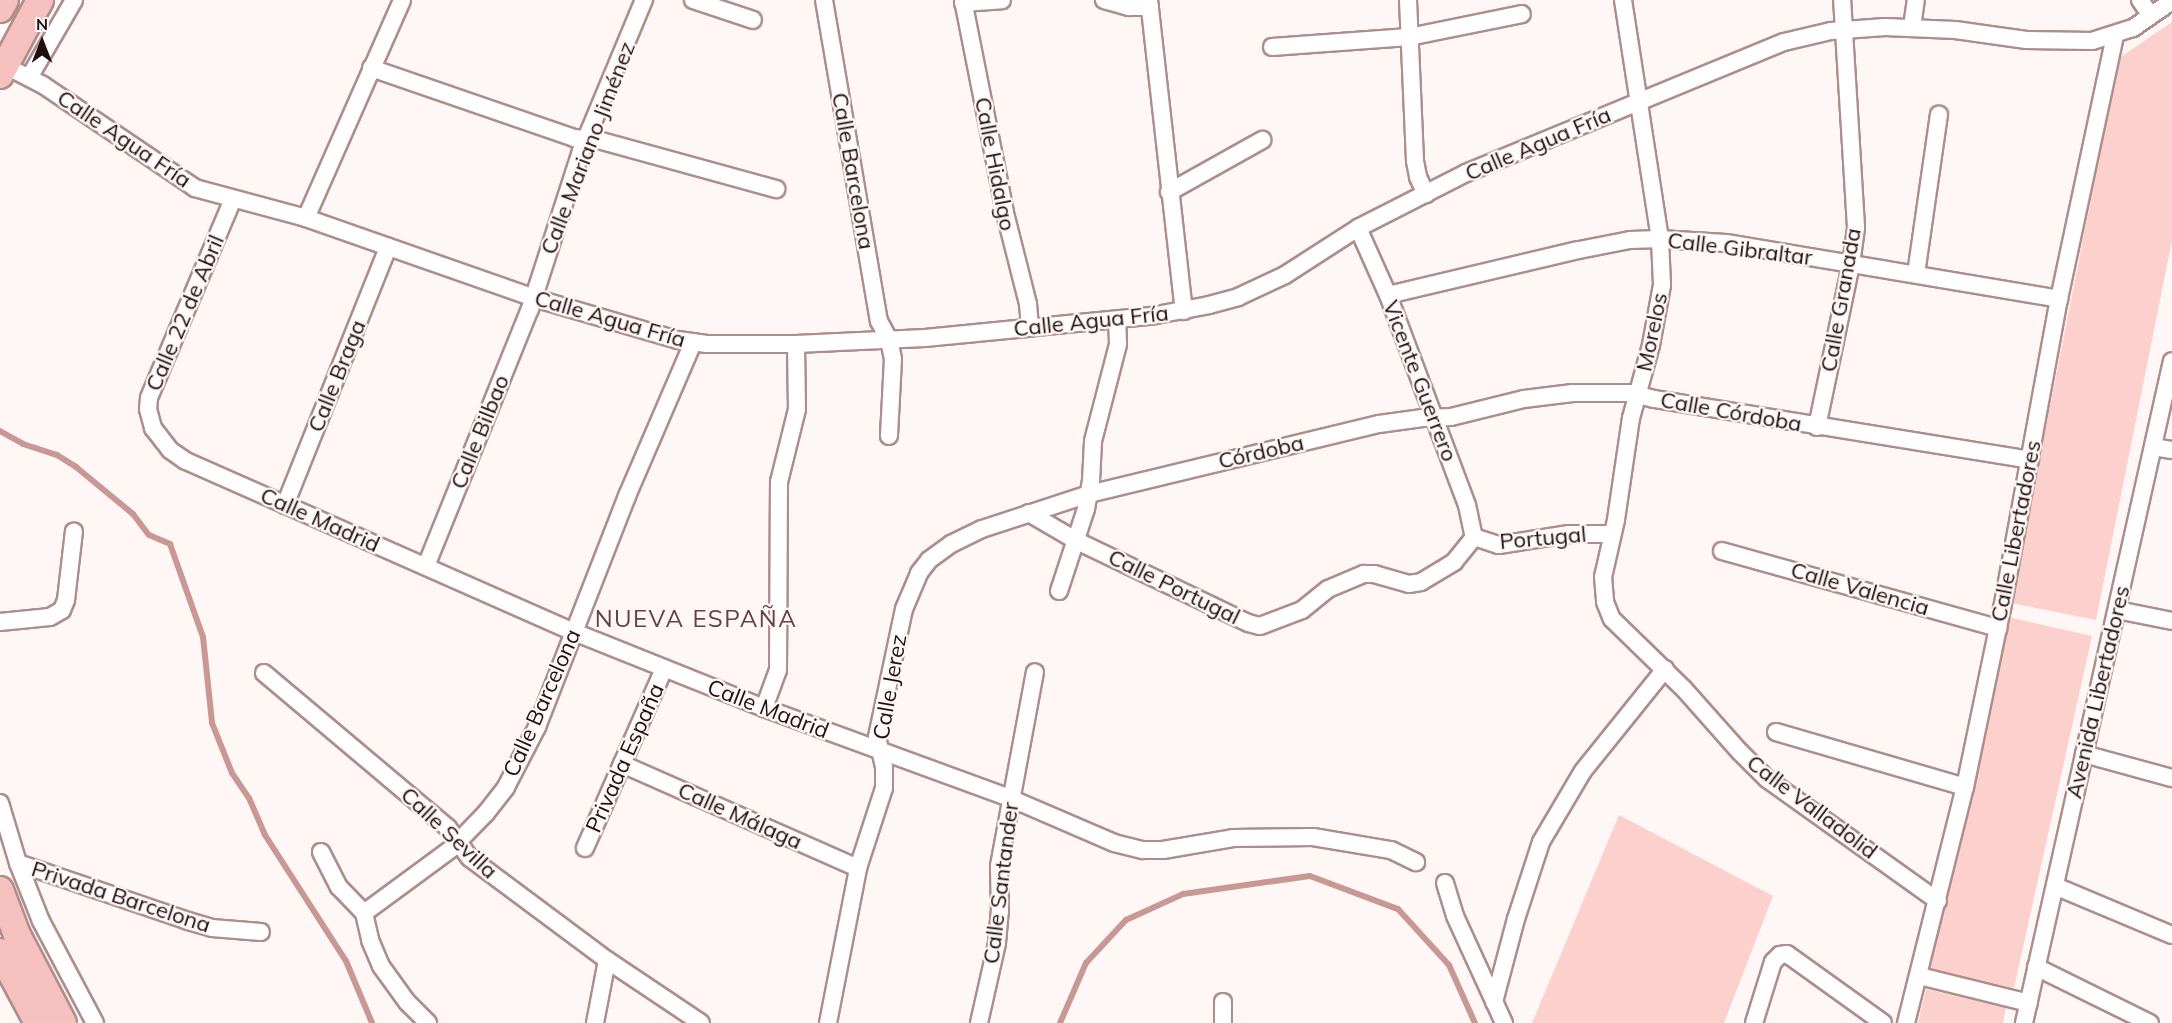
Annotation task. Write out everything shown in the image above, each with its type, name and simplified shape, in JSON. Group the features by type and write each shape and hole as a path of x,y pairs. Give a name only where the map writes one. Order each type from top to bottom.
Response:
{"main road":[{"path":"0,9 5,0"},
{"path":"1,67 40,0"},
{"path":"0,890 17,934 63,1023"},
{"path":"0,952 38,1023"}],"street":[{"path":"30,76 74,0"},
{"path":"306,218 402,0"},
{"name":"Calle Mariano Jiménez","path":"534,298 586,140 645,0"},
{"path":"693,0 753,20"},
{"name":"Calle Barcelona","path":"824,0 879,321 889,340 893,359 889,436"},
{"path":"963,1 1002,0"},
{"path":"1104,0 1129,7 1149,3 1184,311"},
{"path":"1408,0 1415,161 1418,177 1426,194"},
{"name":"Morelos","path":"1623,0 1660,239 1660,301 1638,395 1603,577 1605,602 1612,619 1647,650"},
{"name":"Calle Granada","path":"1817,427 1851,264 1856,199 1842,0"},
{"path":"1911,27 1916,0"},
{"path":"2140,0 2151,16"},
{"name":"Calle Hidalgo","path":"963,1 1008,230 1028,304 1030,327"},
{"name":"Calle Agua Fría","path":"1,67 30,76 185,183 233,199 306,218 534,298 693,343 796,344 889,340 1117,320 1184,311 1238,297 1262,287 1358,228 1466,173 1784,42 1845,28 1911,27 2057,42 2092,41 2115,36 2171,2"},
{"path":"1272,47 1409,38 1522,14"},
{"name":"Calle Libertadores","path":"1906,1023 1965,787 1998,628 2059,299 2115,36"},
{"path":"371,68 574,138 598,140 776,189"},
{"path":"1916,273 1939,115"},
{"path":"1169,192 1262,140"},
{"name":"Calle 22 de Abril","path":"153,428 148,409 149,398 233,199"},
{"name":"Vicente Guerrero","path":"1358,228 1388,295 1467,506 1474,537"},
{"name":"Calle Gibraltar","path":"1388,295 1579,249 1630,240 1660,239 1726,243 1916,273 2059,299"},
{"name":"Calle Braga","path":"285,505 388,247"},
{"name":"Calle Bilbao","path":"426,566 534,298"},
{"path":"1059,591 1077,541 1089,494 1093,441 1118,344 1117,320"},
{"name":"Calle Barcelona","path":"364,913 433,866 459,842 506,787 523,756 627,495 693,343"},
{"path":"764,708 778,670 779,482 797,409 796,344"},
{"name":"Avenida Libertadores","path":"2024,1023 2023,1002 2036,967 2055,886 2172,361"},
{"name":"Calle Córdoba","path":"1434,418 1451,417 1549,395 1622,393 1817,427 2030,460"},
{"name":"Córdoba","path":"1089,494 1379,424 1434,418"},
{"name":"Calle Madrid","path":"153,428 170,450 186,461 574,632 764,708 1012,799 1114,843 1143,850 1184,848 1233,838 1313,837 1392,850 1416,862"},
{"path":"2153,447 2172,450"},
{"name":"Calle Jerez","path":"828,1023 858,868 884,788 877,737 908,598 919,573 929,560 951,544 982,529 1089,494"},
{"name":"Calle Portugal","path":"1029,513 1077,541 1248,623 1260,626 1302,610 1328,589 1364,574 1374,574 1409,584 1421,582 1454,562 1474,537"},
{"path":"0,622 50,617 62,610 66,600 74,531"},
{"name":"Portugal","path":"1474,537 1499,545 1569,534 1612,534"},
{"name":"Calle Valencia","path":"1722,551 1998,628"},
{"path":"2116,610 2172,621"},
{"name":"Calle Valladolid","path":"1647,650 1767,779 1938,900"},
{"name":"Privada España","path":"585,848 664,669"},
{"path":"1494,1002 1516,919 1541,842 1583,771 1665,669"},
{"name":"Calle Santander","path":"978,1023 997,943 1000,911 999,866 1035,672"},
{"name":"Calle Sevilla","path":"264,673 448,828 470,858 607,960 701,1023"},
{"path":"1776,732 1965,787"},
{"path":"2084,754 2172,778"},
{"name":"Calle Málaga","path":"622,764 858,868"},
{"path":"0,803 18,863 41,921 95,1023"},
{"path":"321,852 339,887 364,913 370,940 381,966 407,1002 428,1023"},
{"name":"Privada Barcelona","path":"18,863 212,928 261,932"},
{"path":"1445,883 1455,916 1503,1023"},
{"path":"2055,886 2172,935"},
{"path":"1754,1023 1773,962 1780,955 1793,956 1884,1023"},
{"path":"595,1023 607,960"},
{"path":"2036,967 2150,1023"},
{"path":"1919,976 2023,1002"},
{"path":"1223,1002 1223,1023"}],"shaded area":[{"path":"2172,22 2172,240 2096,620 2011,603 2119,58"},
{"path":"2008,617 2092,636 2014,988 1930,969"},
{"path":"1619,815 1773,896 1724,1023 1532,1023"},
{"path":"1926,989 2006,1008 2003,1023 1918,1023"}],"waterway":[{"path":"0,431 23,444 57,455 76,467 133,514 149,535 170,544 203,637 212,723 232,773 249,798 265,835 346,961 372,1023"},
{"path":"1060,1023 1086,963 1126,920 1183,894 1310,876 1398,909 1449,965 1475,1023"}],"district":[{"name":"NUEVA ESPAÑA","path":"696,619"}]}
